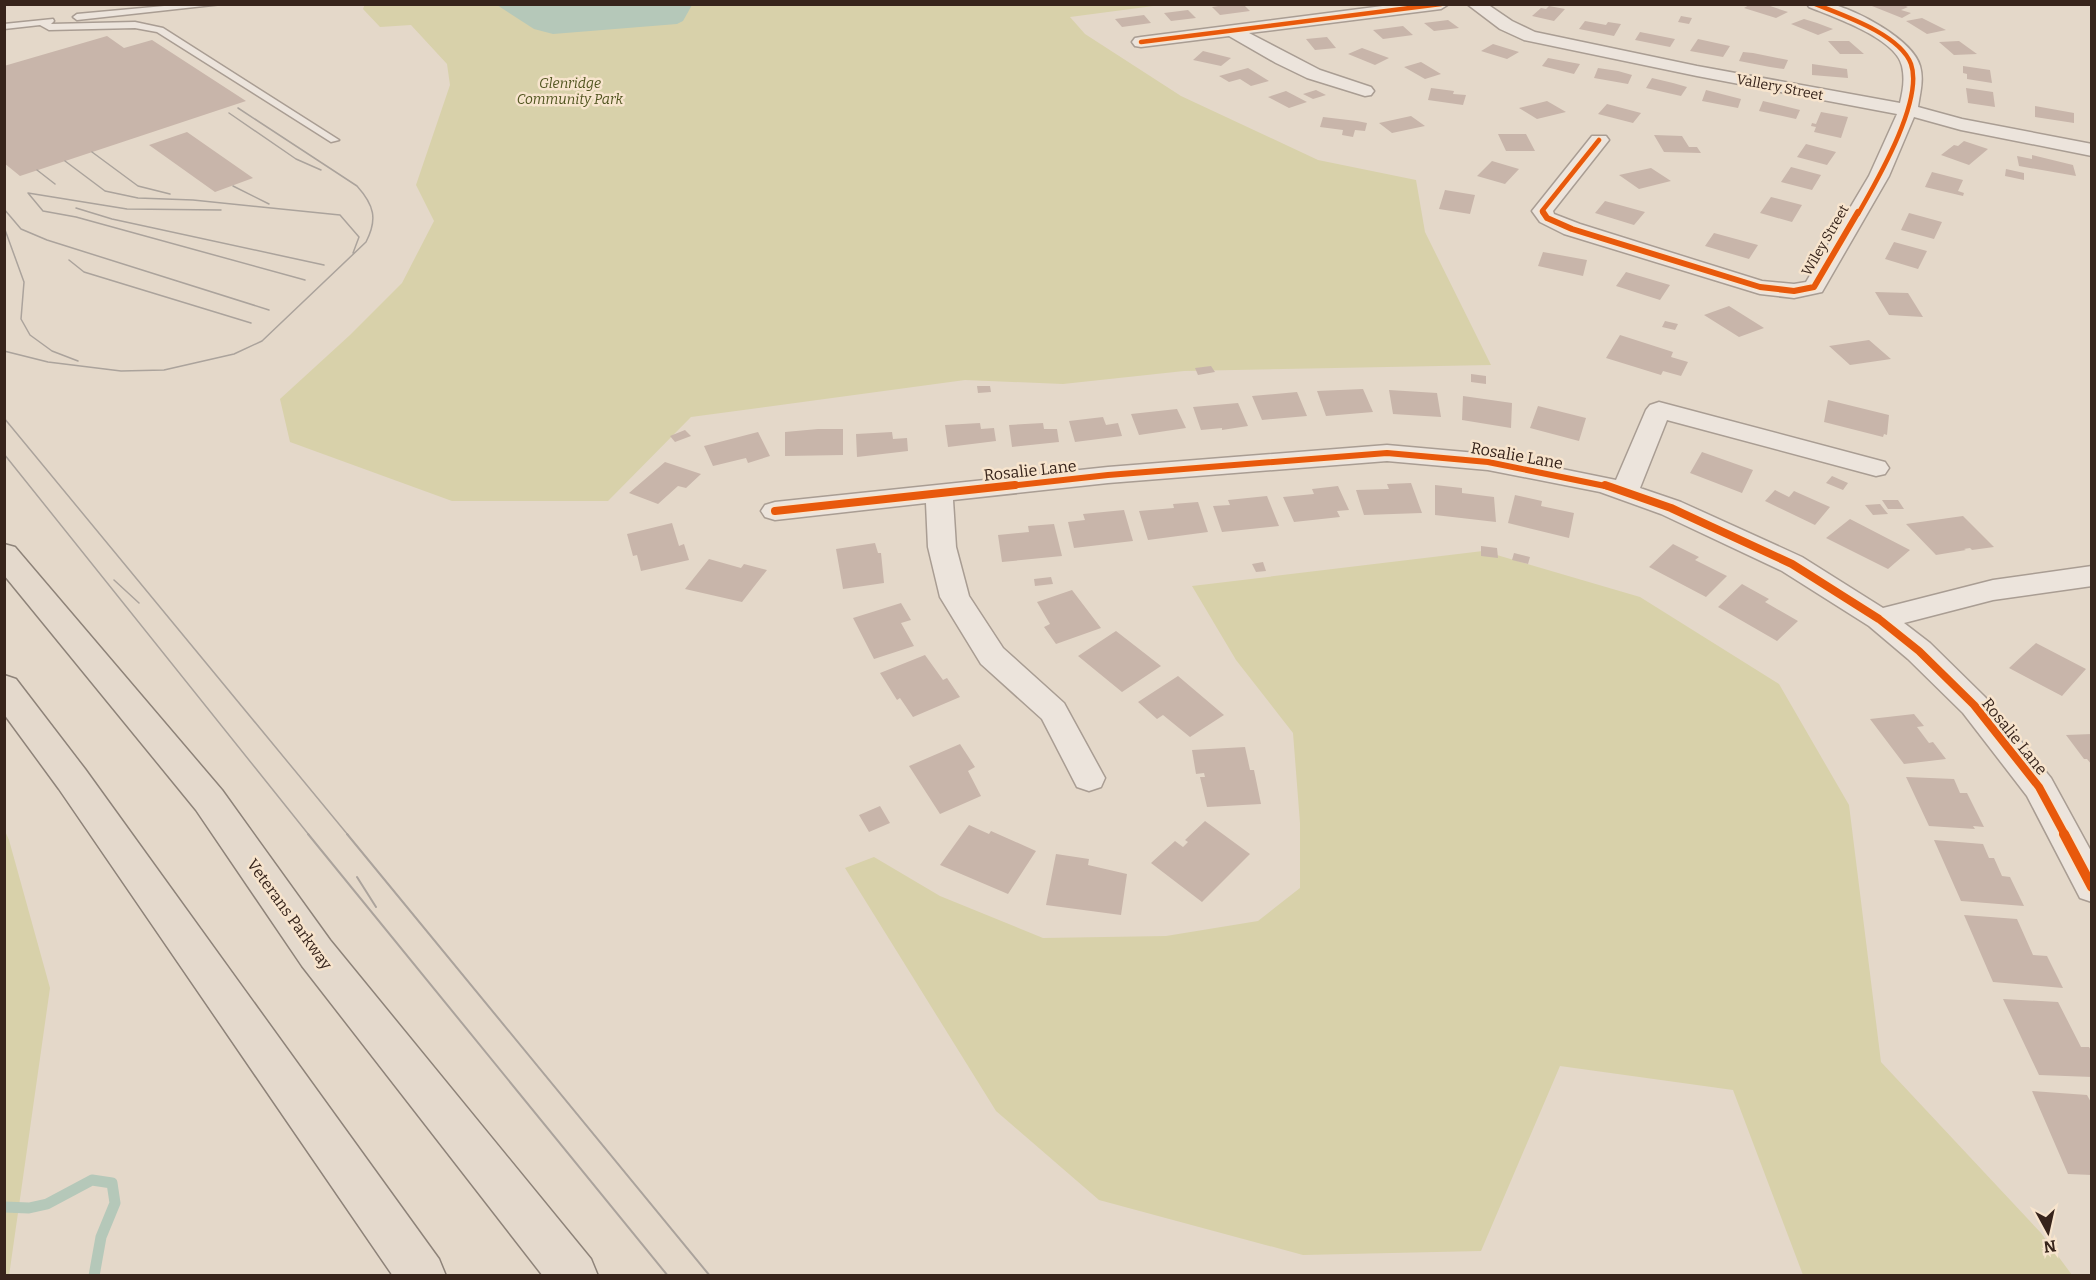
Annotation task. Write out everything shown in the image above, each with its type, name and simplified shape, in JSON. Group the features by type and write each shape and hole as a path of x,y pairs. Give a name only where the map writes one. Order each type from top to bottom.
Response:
{"main road":[{"name":"Veterans Parkway","path":"4,554 209,801 316,953 574,1275"},
{"path":"4,688 72,779 422,1275"}],"street":[{"path":"1140,42 1235,32 1441,4"},
{"name":"Vallery Street","path":"1475,4 1516,30 1530,36 2091,150"},
{"name":"Wiley Street","path":"1599,140 1542,211 1547,218 1572,229 1760,287 1794,291 1814,287 1893,148 1908,111 1915,77 1910,62 1898,47 1868,27 1815,4"},
{"path":"1235,32 1307,73 1329,82 1365,91"},
{"path":"1624,491 1659,410 1876,468"},
{"name":"Rosalie Lane","path":"775,511 1108,475 1387,453 1488,462 1605,485 1671,508 1792,564 1879,619 1919,651 1966,697 2039,787 2091,887"},
{"path":"939,494 942,547 955,597 992,656 1053,711 1089,778"},
{"path":"1879,619 1993,590 2091,576"}],"lane":[{"path":"4,27 218,4"},
{"path":"42,22 49,27 135,25 160,30 334,140"}],"green space":[{"name":"Glenridge Community Park","path":"365,4 1161,5 1070,17 1085,34 1181,96 1318,160 1416,180 1425,232 1491,365 1184,371 1063,384 965,380 691,417 608,501 452,501 290,442 280,399 350,335 402,283 434,221 416,185 450,85 447,64 411,25 380,27 363,9"},
{"path":"1483,551 1640,597 1779,684 1849,805 1881,1062 2041,1233 2072,1275 1803,1275 1733,1090 1560,1066 1481,1251 1303,1255 1099,1200 996,1111 845,868 874,857 940,896 1043,938 1166,936 1258,921 1300,888 1300,823 1293,733 1236,660 1192,586"},
{"path":"5,831 50,988 9,1276 4,1275"}],"shaded area":[{"path":"497,5 692,5 683,21 677,24 553,34 534,29"}],"building":[{"path":"1243,4 1250,11 1220,15 1212,7"},
{"path":"1751,4 1764,4 1788,12 1776,18 1744,8"},
{"path":"1867,4 1901,4 1908,7 1901,10 1911,13 1902,18"},
{"path":"1549,6 1565,9 1554,21 1532,16 1541,8 1546,9"},
{"path":"1188,10 1196,18 1171,21 1164,13"},
{"path":"1144,15 1151,23 1122,27 1115,19"},
{"path":"1681,16 1692,18 1689,24 1678,22"},
{"path":"1922,18 1946,30 1927,34 1906,21"},
{"path":"1804,19 1833,29 1818,35 1791,24"},
{"path":"1448,20 1459,28 1434,31 1424,23"},
{"path":"1585,21 1606,25 1608,22 1621,24 1614,36 1579,29"},
{"path":"1403,26 1413,35 1383,39 1373,30"},
{"path":"1640,32 1675,39 1670,47 1635,40"},
{"path":"107,36 124,48 152,40 246,101 20,176 4,163 4,66"},
{"path":"1327,37 1336,48 1315,50 1306,39"},
{"path":"1698,39 1730,46 1723,57 1690,51"},
{"path":"1828,41 1849,41 1864,54 1840,54"},
{"path":"1959,41 1977,54 1954,55 1939,42"},
{"path":"1493,44 1519,52 1507,59 1481,51"},
{"path":"1362,48 1389,58 1375,65 1348,54"},
{"path":"1203,51 1231,58 1221,66 1193,60"},
{"path":"1743,52 1788,60 1784,69 1770,67 1739,61"},
{"path":"1548,58 1580,64 1574,74 1542,66"},
{"path":"1421,62 1441,74 1425,79 1404,67"},
{"path":"1812,64 1847,69 1848,78 1812,75"},
{"path":"1963,66 1990,70 1992,83 1967,79 1967,74 1963,73"},
{"path":"1248,68 1269,81 1251,86 1240,79 1229,82 1219,76"},
{"path":"1598,68 1632,75 1628,84 1594,78"},
{"path":"1652,78 1687,87 1681,96 1646,88"},
{"path":"1431,88 1466,95 1463,105 1428,100"},
{"path":"1966,88 1993,92 1995,107 1968,103"},
{"path":"1316,90 1326,95 1313,99 1303,94"},
{"path":"1706,90 1741,99 1738,108 1702,101"},
{"path":"1286,91 1307,102 1289,108 1268,97"},
{"path":"1547,101 1566,112 1537,119 1519,108"},
{"path":"1763,101 1800,110 1796,119 1759,111"},
{"path":"1607,104 1641,113 1633,123 1598,114"},
{"path":"2035,106 2074,113 2074,123 2035,117"},
{"path":"1821,112 1848,117 1841,138 1814,132 1816,127 1811,126 1812,123 1816,124"},
{"path":"1411,116 1425,126 1392,133 1379,123"},
{"path":"1323,117 1367,123 1365,131 1355,130 1353,137 1342,135 1343,130 1320,127"},
{"path":"187,132 253,178 215,192 149,145"},
{"path":"1498,134 1526,134 1535,151 1506,151"},
{"path":"1654,135 1682,136 1689,147 1697,147 1701,153 1664,152"},
{"path":"1964,141 1988,149 1969,165 1941,155 1954,145 1958,146"},
{"path":"1806,144 1836,152 1827,165 1797,157"},
{"path":"2032,155 2073,165 2076,176 2019,166 2017,156 2032,159"},
{"path":"1492,161 1519,169 1505,184 1477,176"},
{"path":"1791,167 1821,175 1812,190 1781,182"},
{"path":"1651,168 1671,181 1639,189 1619,175"},
{"path":"2006,169 2024,173 2024,180 2005,176"},
{"path":"1932,172 1963,180 1958,191 1964,193 1963,196 1925,187"},
{"path":"1445,190 1475,195 1470,214 1439,209"},
{"path":"1771,197 1802,205 1792,222 1760,213"},
{"path":"1605,201 1645,212 1634,225 1595,213"},
{"path":"1909,213 1942,222 1934,239 1901,230"},
{"path":"1714,233 1758,245 1749,259 1705,246"},
{"path":"1894,242 1927,251 1918,269 1885,259"},
{"path":"1543,252 1587,260 1583,276 1538,266"},
{"path":"1626,272 1670,285 1660,300 1616,286"},
{"path":"1875,292 1908,293 1923,317 1889,315"},
{"path":"1729,306 1764,328 1739,337 1704,315"},
{"path":"1665,321 1678,324 1675,330 1662,327"},
{"path":"1620,335 1673,352 1671,357 1688,362 1681,376 1663,371 1661,375 1606,358"},
{"path":"1869,340 1891,359 1850,365 1829,346"},
{"path":"1211,366 1215,372 1198,375 1195,368"},
{"path":"1471,374 1486,376 1486,384 1471,382"},
{"path":"977,386 990,386 991,392 978,393"},
{"path":"1363,389 1373,412 1326,416 1317,391"},
{"path":"1389,390 1437,393 1441,417 1393,414"},
{"path":"1297,392 1307,416 1262,420 1252,396"},
{"path":"1463,396 1512,403 1511,428 1462,420"},
{"path":"1828,400 1889,415 1887,435 1884,434 1883,437 1824,422"},
{"path":"1238,403 1248,426 1201,430 1193,407"},
{"path":"1538,406 1586,418 1579,441 1530,428"},
{"path":"1177,409 1186,428 1139,435 1131,414"},
{"path":"1103,417 1106,425 1118,423 1122,436 1075,442 1069,421"},
{"path":"980,423 981,429 994,428 996,441 948,447 945,425"},
{"path":"1043,423 1044,429 1057,429 1059,442 1012,447 1009,425"},
{"path":"843,429 843,455 785,456 785,432"},
{"path":"685,430 691,436 675,442 670,436"},
{"path":"758,432 770,456 748,463 746,458 713,466 704,446"},
{"path":"892,432 893,439 907,438 908,451 857,457 856,434"},
{"path":"1702,452 1753,470 1742,493 1690,473"},
{"path":"665,462 701,474 686,488 678,486 658,504 629,493"},
{"path":"1832,476 1848,483 1843,490 1826,483"},
{"path":"1411,483 1422,513 1364,515 1356,490 1389,489 1387,484"},
{"path":"1435,485 1462,488 1462,493 1494,497 1496,522 1435,515"},
{"path":"1338,486 1349,510 1337,511 1340,517 1294,522 1283,497 1314,494 1312,489"},
{"path":"1775,490 1789,497 1794,491 1830,507 1815,525 1765,501"},
{"path":"1515,495 1542,501 1541,506 1574,513 1569,538 1508,523"},
{"path":"1267,496 1279,526 1222,532 1213,506 1230,505 1228,500"},
{"path":"1882,500 1898,500 1904,509 1888,509"},
{"path":"1198,502 1208,532 1148,540 1139,511 1174,508 1173,504"},
{"path":"1880,504 1888,514 1873,515 1865,505"},
{"path":"1124,510 1133,541 1074,548 1068,522 1085,520 1083,514"},
{"path":"1963,516 1994,547 1972,550 1970,548 1936,555 1906,524"},
{"path":"1850,519 1910,550 1888,569 1826,538"},
{"path":"672,523 679,546 684,544 689,560 641,571 637,555 633,556 627,534"},
{"path":"1054,524 1062,556 1002,562 998,535 1029,532 1028,526"},
{"path":"875,543 878,553 881,553 884,583 843,589 836,549"},
{"path":"1673,544 1699,557 1695,560 1727,576 1706,597 1649,567"},
{"path":"1481,546 1497,548 1498,558 1481,556"},
{"path":"1514,553 1530,557 1528,564 1512,560"},
{"path":"709,559 741,568 744,564 767,570 742,602 685,589"},
{"path":"1263,562 1266,571 1256,572 1252,564"},
{"path":"1051,577 1053,584 1035,586 1034,579"},
{"path":"1742,584 1769,599 1765,602 1798,621 1777,641 1718,607"},
{"path":"1072,590 1101,628 1056,644 1044,627 1050,624 1037,602"},
{"path":"901,603 911,620 901,623 914,646 874,659 853,618"},
{"path":"1116,631 1161,666 1122,692 1078,656"},
{"path":"2036,643 2086,669 2062,696 2009,668"},
{"path":"925,655 943,680 947,678 960,697 913,717 900,698 897,700 880,673"},
{"path":"1178,676 1224,715 1190,737 1163,715 1157,719 1138,702"},
{"path":"1914,714 1924,726 1917,727 1929,743 1933,742 1946,759 1904,764 1870,719"},
{"path":"2092,734 2092,765 2084,759 2066,735"},
{"path":"960,744 975,767 968,771 981,796 940,814 909,766"},
{"path":"1245,747 1250,770 1254,770 1261,804 1207,807 1200,777 1205,777 1204,773 1196,774 1192,750"},
{"path":"1906,777 1954,779 1960,793 1967,793 1984,827 1973,826 1975,829 1929,826"},
{"path":"880,806 890,823 869,832 859,815"},
{"path":"1205,821 1250,854 1202,902 1151,863 1175,841 1183,847 1188,842 1185,840"},
{"path":"969,825 989,834 991,831 1036,851 1008,894 940,865"},
{"path":"1934,840 1983,844 1989,858 1994,858 2002,876 2010,877 2024,906 1961,901"},
{"path":"1056,854 1089,859 1088,865 1127,874 1121,915 1046,905"},
{"path":"1964,915 2017,919 2033,955 2047,956 2063,988 1993,982"},
{"path":"2003,999 2058,1002 2081,1047 2089,1047 2092,1052 2092,1077 2039,1075"},
{"path":"2032,1091 2087,1095 2092,1104 2092,1175 2068,1174"}],"waterway":[{"path":"4,1207 29,1208 47,1204 92,1180 112,1183 115,1203 101,1237 94,1276"}],"tram line":[{"path":"4,351 48,362 121,371 164,370 234,354 262,341 366,242 373,219 370,206 357,186 238,108"},
{"path":"229,113 296,159 321,170"},
{"path":"92,152 138,186 170,194"},
{"path":"65,161 105,191 138,198 193,200 340,215 359,237 353,253"},
{"path":"37,170 55,184"},
{"path":"233,186 269,204"},
{"path":"221,210 127,209 28,193 43,211 76,217 305,280"},
{"path":"76,208 112,219 324,265"},
{"path":"4,209 21,229 47,240 269,310"},
{"path":"4,227 24,282 21,319 30,335 52,351 78,361"},
{"path":"69,260 84,272 251,323"},
{"path":"4,418 348,835"},
{"path":"4,454 309,835"},
{"path":"114,580 139,603"},
{"path":"308,834 668,1276"},
{"path":"347,834 710,1276"},
{"path":"357,877 376,907"}],"cycle path":[{"path":"1141,42 1441,4"},
{"path":"1599,140 1542,211 1547,218 1572,229 1760,287 1794,291 1814,287 1879,176 1907,111 1913,84 1911,64 1894,43 1869,27 1815,4"},
{"path":"775,511 1108,475 1387,453 1488,462 1605,485 1671,508 1792,564 1879,619 1919,651 1974,705 2039,787 2092,887"}]}
